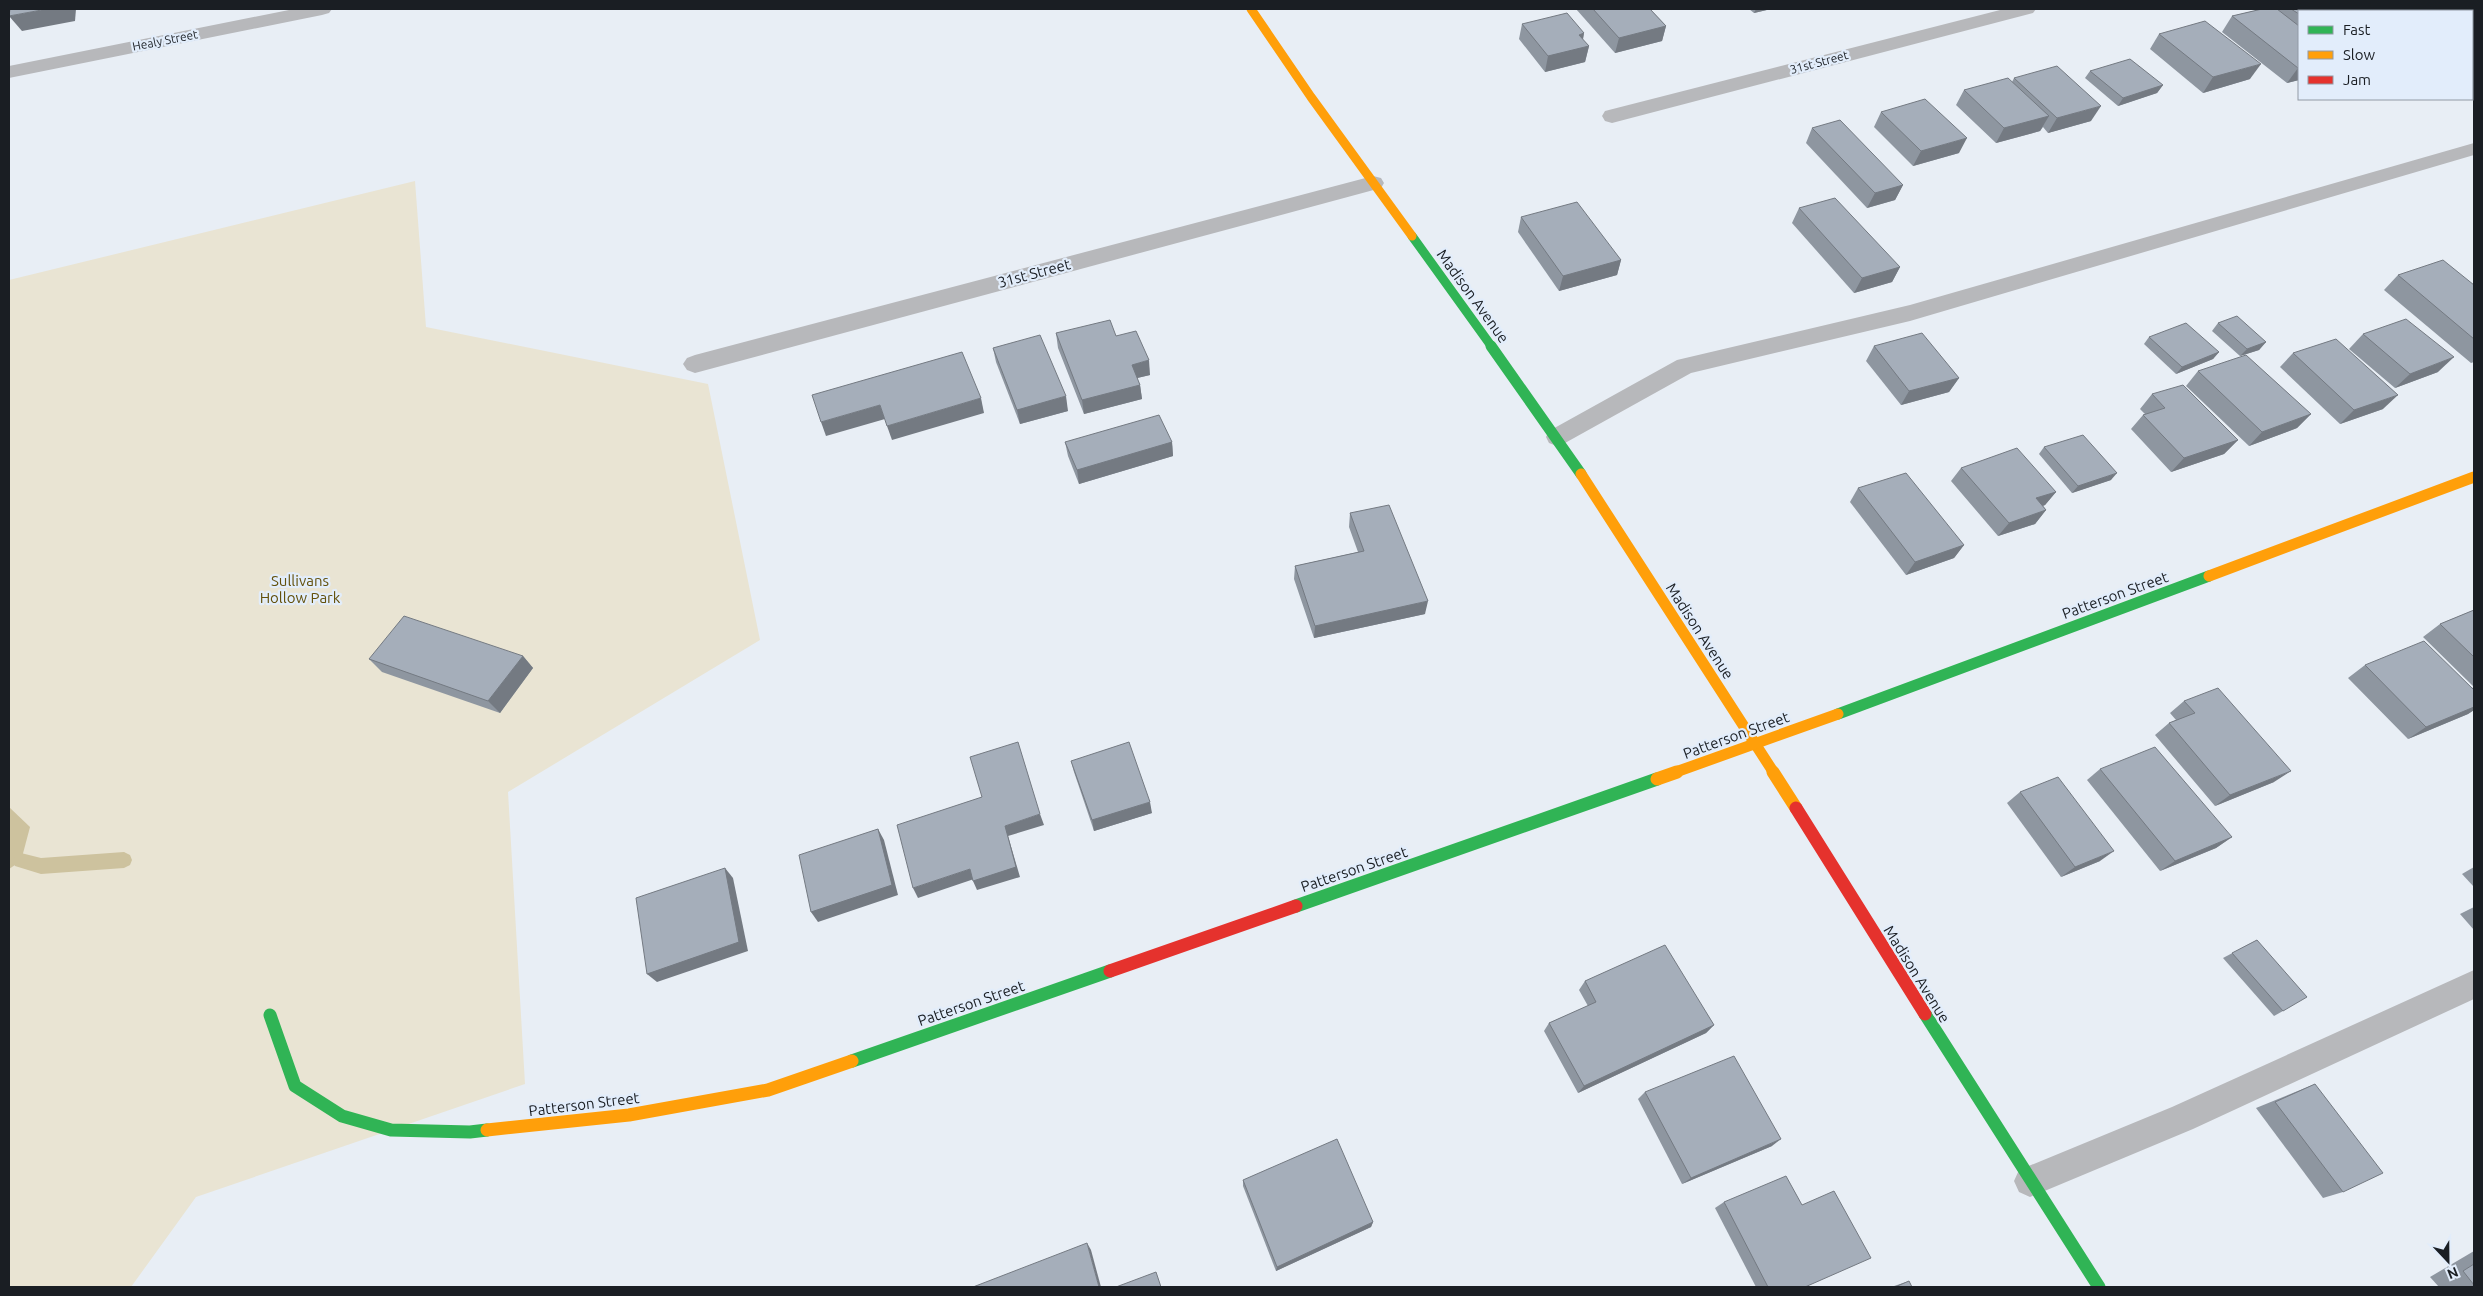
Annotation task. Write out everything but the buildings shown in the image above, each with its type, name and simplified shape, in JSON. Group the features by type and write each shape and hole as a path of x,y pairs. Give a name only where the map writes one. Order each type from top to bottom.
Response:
{"street":[{"name":"Healy Street","path":"9,72 322,9"},
{"name":"Madison Avenue","path":"1251,9 1373,183 1557,437 1756,745 2030,1181 2099,1287"},
{"name":"31st Street","path":"1612,116 2026,9"},
{"name":"31st Street","path":"695,364 1373,183"},
{"name":"Patterson Street","path":"270,1015 295,1086 342,1116 391,1130 470,1132 629,1115 768,1090 1756,745 2474,477"}],"lane":[{"path":"1557,437 1685,366 1910,313 2474,150"},
{"path":"2030,1181 2182,1118 2474,984"}],"green space":[{"name":"Sullivans Hollow Park","path":"415,181 426,327 708,384 760,640 508,792 525,1084 196,1197 131,1287 9,1287 9,280"}],"shaded area":[{"path":"9,807 30,827 21,861 9,869"}],"waterway":[{"path":"21,861 41,866 124,860"}],"traffic: fast":[{"path":"1412,236 1557,437 1581,474"},
{"path":"1838,714 2209,576"},
{"path":"1296,906 1657,779"},
{"path":"852,1061 1110,971"},
{"path":"1925,1014 2099,1287"},
{"path":"270,1015 295,1086 342,1116 391,1130 470,1132 487,1130"}],"traffic: slow":[{"path":"1251,9 1311,97 1412,236"},
{"path":"1581,474 1796,808"},
{"path":"2209,576 2474,477"},
{"path":"1657,779 1838,714"},
{"path":"487,1130 629,1115 768,1090 852,1061"}],"traffic: jam":[{"path":"1796,808 1925,1014"},
{"path":"1110,971 1296,906"}]}
